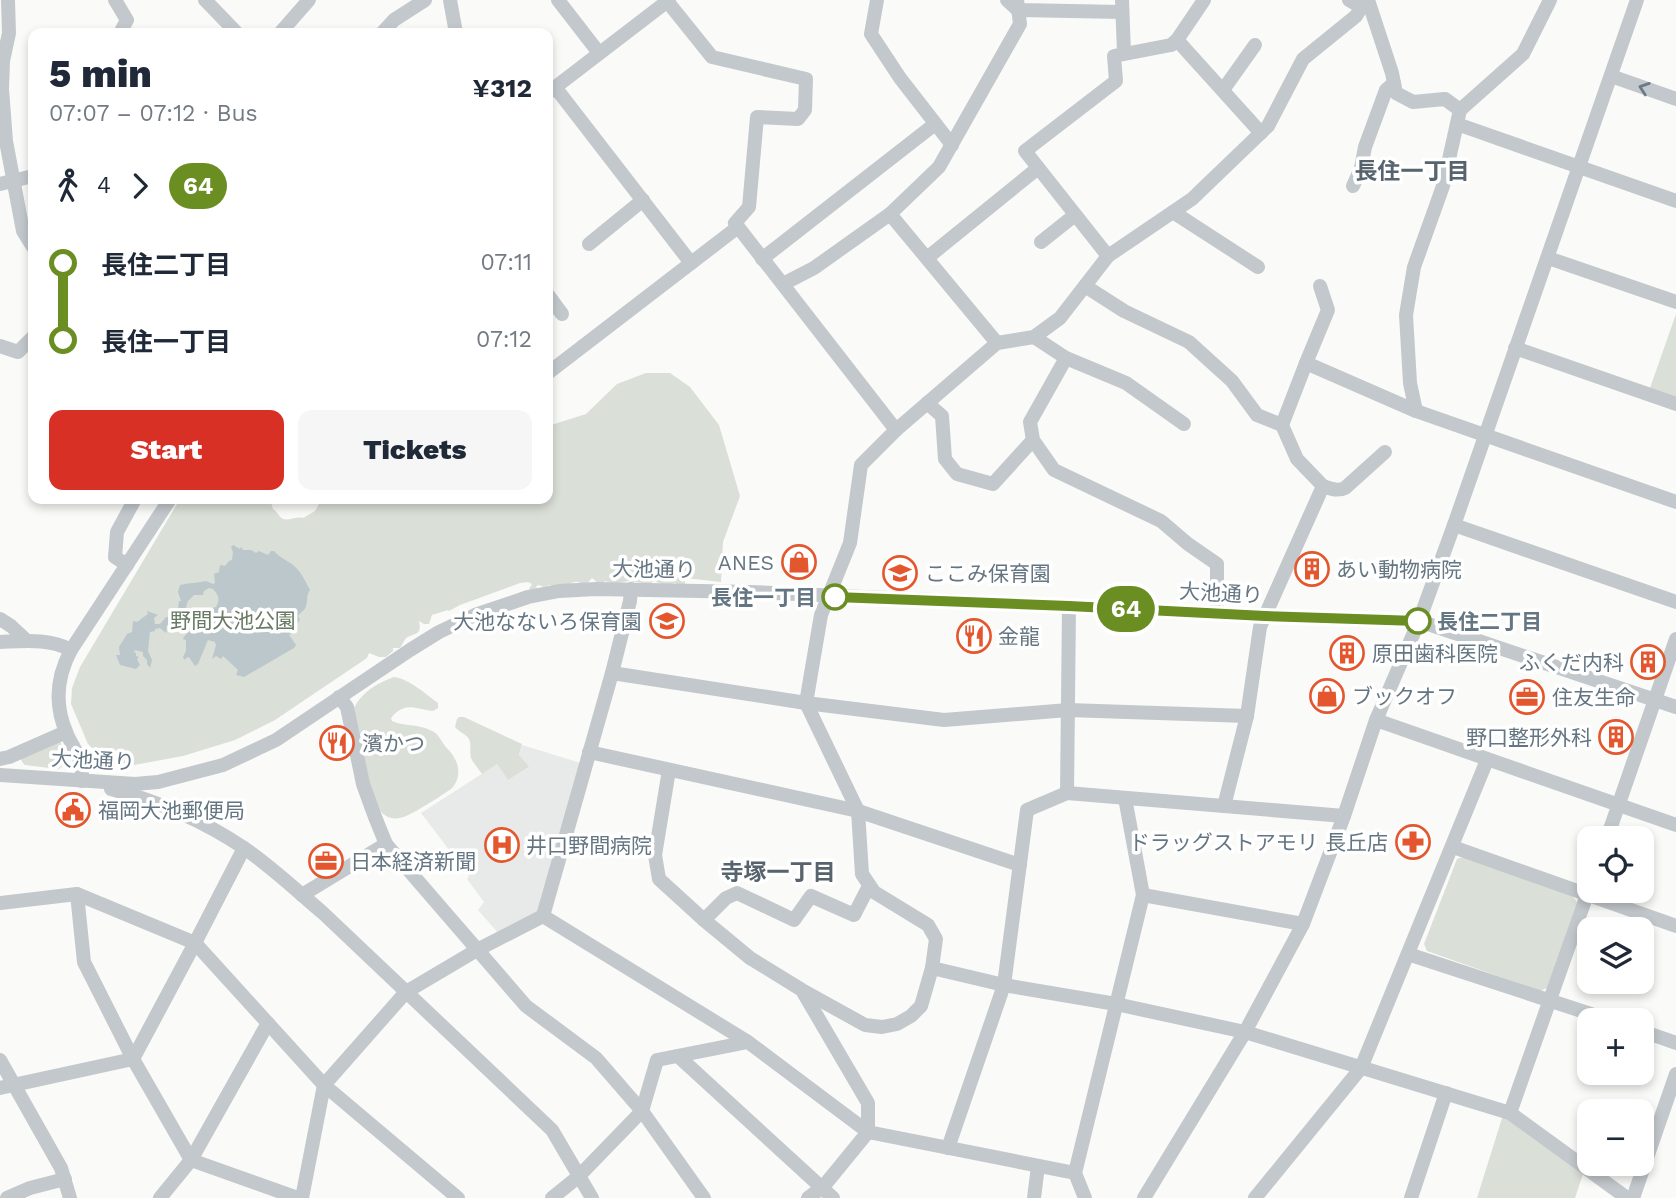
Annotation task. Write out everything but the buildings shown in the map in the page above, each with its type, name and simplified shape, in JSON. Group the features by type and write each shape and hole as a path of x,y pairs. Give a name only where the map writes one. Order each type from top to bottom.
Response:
{"street":[{"path":"8,0 9,33 1,89 7,182 28,239"},
{"path":"115,0 127,20 123,28"},
{"path":"284,28 309,0"},
{"path":"387,28 394,20 425,0"},
{"path":"450,0 455,28"},
{"path":"558,0 599,52"},
{"path":"877,0 871,34 900,78 951,145"},
{"path":"1108,257 1025,151 1116,81 1114,56 1171,45 1204,0"},
{"path":"1416,411 1410,383 1406,315 1414,267 1443,186 1458,117 1522,54 1550,0"},
{"path":"1144,1198 1245,1032 1303,924 1345,816 1376,720 1419,621 1454,525 1637,0"},
{"path":"211,2 233,28"},
{"path":"1361,2 1396,93 1413,102 1445,99 1458,117 1579,167 1676,201"},
{"path":"669,770 655,855 659,879 750,957 865,1025 882,1027 897,1024 921,1006 932,968 936,939 928,925 874,892 862,874 858,811 806,703 821,615 850,543 861,466 896,430 997,343 1034,337 1060,318 1108,257 1192,199 1268,126 1303,59 1356,16 1361,2"},
{"path":"553,89 660,3 712,57 806,79 805,110 799,119 757,117 749,207 735,223 896,430"},
{"path":"783,284 814,268 890,214 939,167 1020,24 1014,3 1122,6 1124,53"},
{"path":"1177,40 1261,133"},
{"path":"1223,90 1255,45"},
{"path":"1611,76 1676,99"},
{"path":"1353,186 1386,90 1394,83"},
{"path":"553,91 691,263"},
{"path":"762,259 935,124"},
{"path":"927,258 1038,168"},
{"path":"7,182 28,177"},
{"path":"589,244 643,200"},
{"path":"1172,212 1258,267"},
{"path":"890,214 997,343"},
{"path":"1041,242 1075,215"},
{"path":"553,369 738,227"},
{"path":"1548,258 1676,302"},
{"path":"1085,286 1124,311 1189,342 1231,381 1257,415 1282,425 1297,458 1323,486 1345,488 1385,452"},
{"path":"1282,425 1328,310 1320,286"},
{"path":"553,302 562,314"},
{"path":"1034,337 1066,358 1126,383 1184,424"},
{"path":"0,345 18,352 28,342"},
{"path":"1515,348 1676,404"},
{"path":"1066,358 1030,422 1032,440 1054,470 1161,522 1217,564 1217,613"},
{"path":"1306,363 1416,411 1676,502"},
{"path":"927,403 942,416 945,459 957,474 993,484 1032,440"},
{"path":"1224,806 1247,716 1260,627 1323,486"},
{"path":"127,565 115,557 117,532 132,504"},
{"path":"167,504 71,650 61,671 58,702 66,732 81,762 82,781 123,792 209,827 244,848 302,895 551,1130 592,1198"},
{"path":"1454,525 1676,602"},
{"name":"大池通り","path":"0,775 135,785 158,782 223,765 276,740 410,650 475,615 528,597 559,591 596,589 750,592 1419,621 1676,707"},
{"path":"77,894 84,962 133,1059 191,1160 300,1198 324,1086 406,992 477,950 543,916 612,673 631,589"},
{"path":"1067,793 1069,606"},
{"path":"0,619 26,640"},
{"path":"1611,826 1676,639"},
{"path":"0,642 26,640 61,644 71,650"},
{"path":"612,673 806,703 944,720 1068,710 1247,716"},
{"path":"339,697 346,707 363,783 386,844 526,1006 596,1058 642,1111 704,1198"},
{"path":"1376,720 1676,825"},
{"path":"0,759 66,732"},
{"path":"589,752 858,811 1020,865"},
{"path":"1255,1198 1361,1068 1487,760"},
{"path":"948,1148 1004,985 1027,810 1067,793 1345,816"},
{"path":"1085,1198 1075,1173 1143,895 1125,798"},
{"path":"302,895 386,844"},
{"path":"1453,847 1577,888"},
{"path":"0,1088 133,1059 244,848"},
{"path":"704,920 726,898 737,893 794,920 811,896 854,915 870,886"},
{"path":"0,903 77,894 195,943 324,1086 458,1198"},
{"path":"1143,895 1303,924"},
{"path":"1510,1113 1584,903"},
{"path":"1616,903 1676,926"},
{"path":"543,916 748,1042 868,1132 1075,1173"},
{"path":"1408,954 1577,1009"},
{"path":"932,968 1004,985 1116,1004 1245,1032 1510,1113 1627,1198"},
{"path":"802,990 869,1103 868,1132 828,1193 808,1198"},
{"path":"160,1198 191,1160 268,1023"},
{"path":"1654,1035 1676,1043"},
{"path":"552,1198 578,1177 642,1111 657,1060 748,1042"},
{"path":"678,1056 828,1193"},
{"path":"0,1060 61,1167 70,1198"},
{"path":"1633,1198 1676,1074"},
{"path":"1411,1198 1446,1093"},
{"path":"1034,1198 1038,1166"},
{"path":"7,1198 30,1188 65,1179"}],"shaded area":[{"path":"233,545 268,555 274,551 296,567 303,576 310,590 305,608 298,616 300,620 289,635 296,645 294,648 244,677 236,675 238,670 223,656 221,659 216,656 212,659 216,645 208,640 195,666 189,657 185,660 183,657 186,640 183,639 193,626 189,616 181,612 167,625 166,633 160,628 150,632 150,668 143,652 135,650 140,665 136,669 120,665 116,655 120,655 119,647 127,634 132,632 133,621 137,622 148,614 147,611 158,615 154,618 155,624 160,624 166,617 173,617 181,601 178,592 180,585 206,581 215,583 214,574 219,572 220,565 225,566 232,560","holes":["213,589 218,598 216,607 204,610 200,615 189,613 186,607 188,601 194,595 203,595 204,591"]},
{"name":"井口野間病院","path":"522,745 581,763 541,910 499,934 478,910 484,902 467,879 469,876 421,813 497,764 508,780 528,768 519,755"}],"green space":[{"path":"1676,314 1676,397 1650,388"},
{"name":"野間大池公園","path":"646,373 670,373 690,387 719,425 740,496 723,542 721,582 685,578 685,584 628,581 615,584 605,581 599,584 592,578 586,585 575,582 553,587 539,585 531,592 529,589 532,584 520,583 432,615 429,624 419,621 419,631 406,638 400,648 393,648 386,657 369,653 367,658 275,720 235,740 183,756 134,765 106,762 88,744 71,704 72,688 80,667 177,504 272,504 273,509 285,519 303,518 315,511 319,504 553,504 553,424 586,414 617,384"},
{"path":"394,677 417,687 438,703 438,708 433,711 401,709 391,718 392,721 425,728 435,733 455,758 458,767 457,781 451,789 400,818 383,814 373,801 354,708 361,697 371,689"},
{"path":"459,717 522,744 519,755 529,767 508,780 497,764 482,774 471,758 469,739 455,727"},
{"path":"60,741 66,760 62,767 58,769 25,765 22,762 21,758"},
{"path":"1466,856 1571,895 1577,902 1547,988 1540,991 1427,951 1424,944 1457,859"},
{"path":"1503,1115 1577,1166 1577,1176 1582,1176 1575,1198 1477,1198"}],"bus line":[{"name":"64","path":"835,597 1418,621"}],"place":[{"name":"ANES","path":"799,562"},
{"name":"あい動物病院","path":"1312,569"},
{"name":"ここみ保育園","path":"900,573"},
{"name":"長住一丁目","path":"835,597"},
{"name":"大池なないろ保育園","path":"667,621"},
{"name":"長住二丁目","path":"1418,621"},
{"name":"金龍","path":"974,636"},
{"name":"原田歯科医院","path":"1347,653"},
{"name":"ふくだ内科","path":"1648,662"},
{"name":"ブックオフ","path":"1327,696"},
{"name":"住友生命","path":"1527,697"},
{"name":"野口整形外科","path":"1616,737"},
{"name":"濱かつ","path":"337,743"},
{"name":"福岡大池郵便局","path":"73,810"},
{"name":"ドラッグストアモリ 長丘店","path":"1413,842"},
{"name":"井口野間病院","path":"502,845"},
{"name":"日本経済新聞","path":"326,861"}],"district":[{"name":"長住一丁目","path":"1412,171"},
{"name":"寺塚一丁目","path":"778,872"}]}
